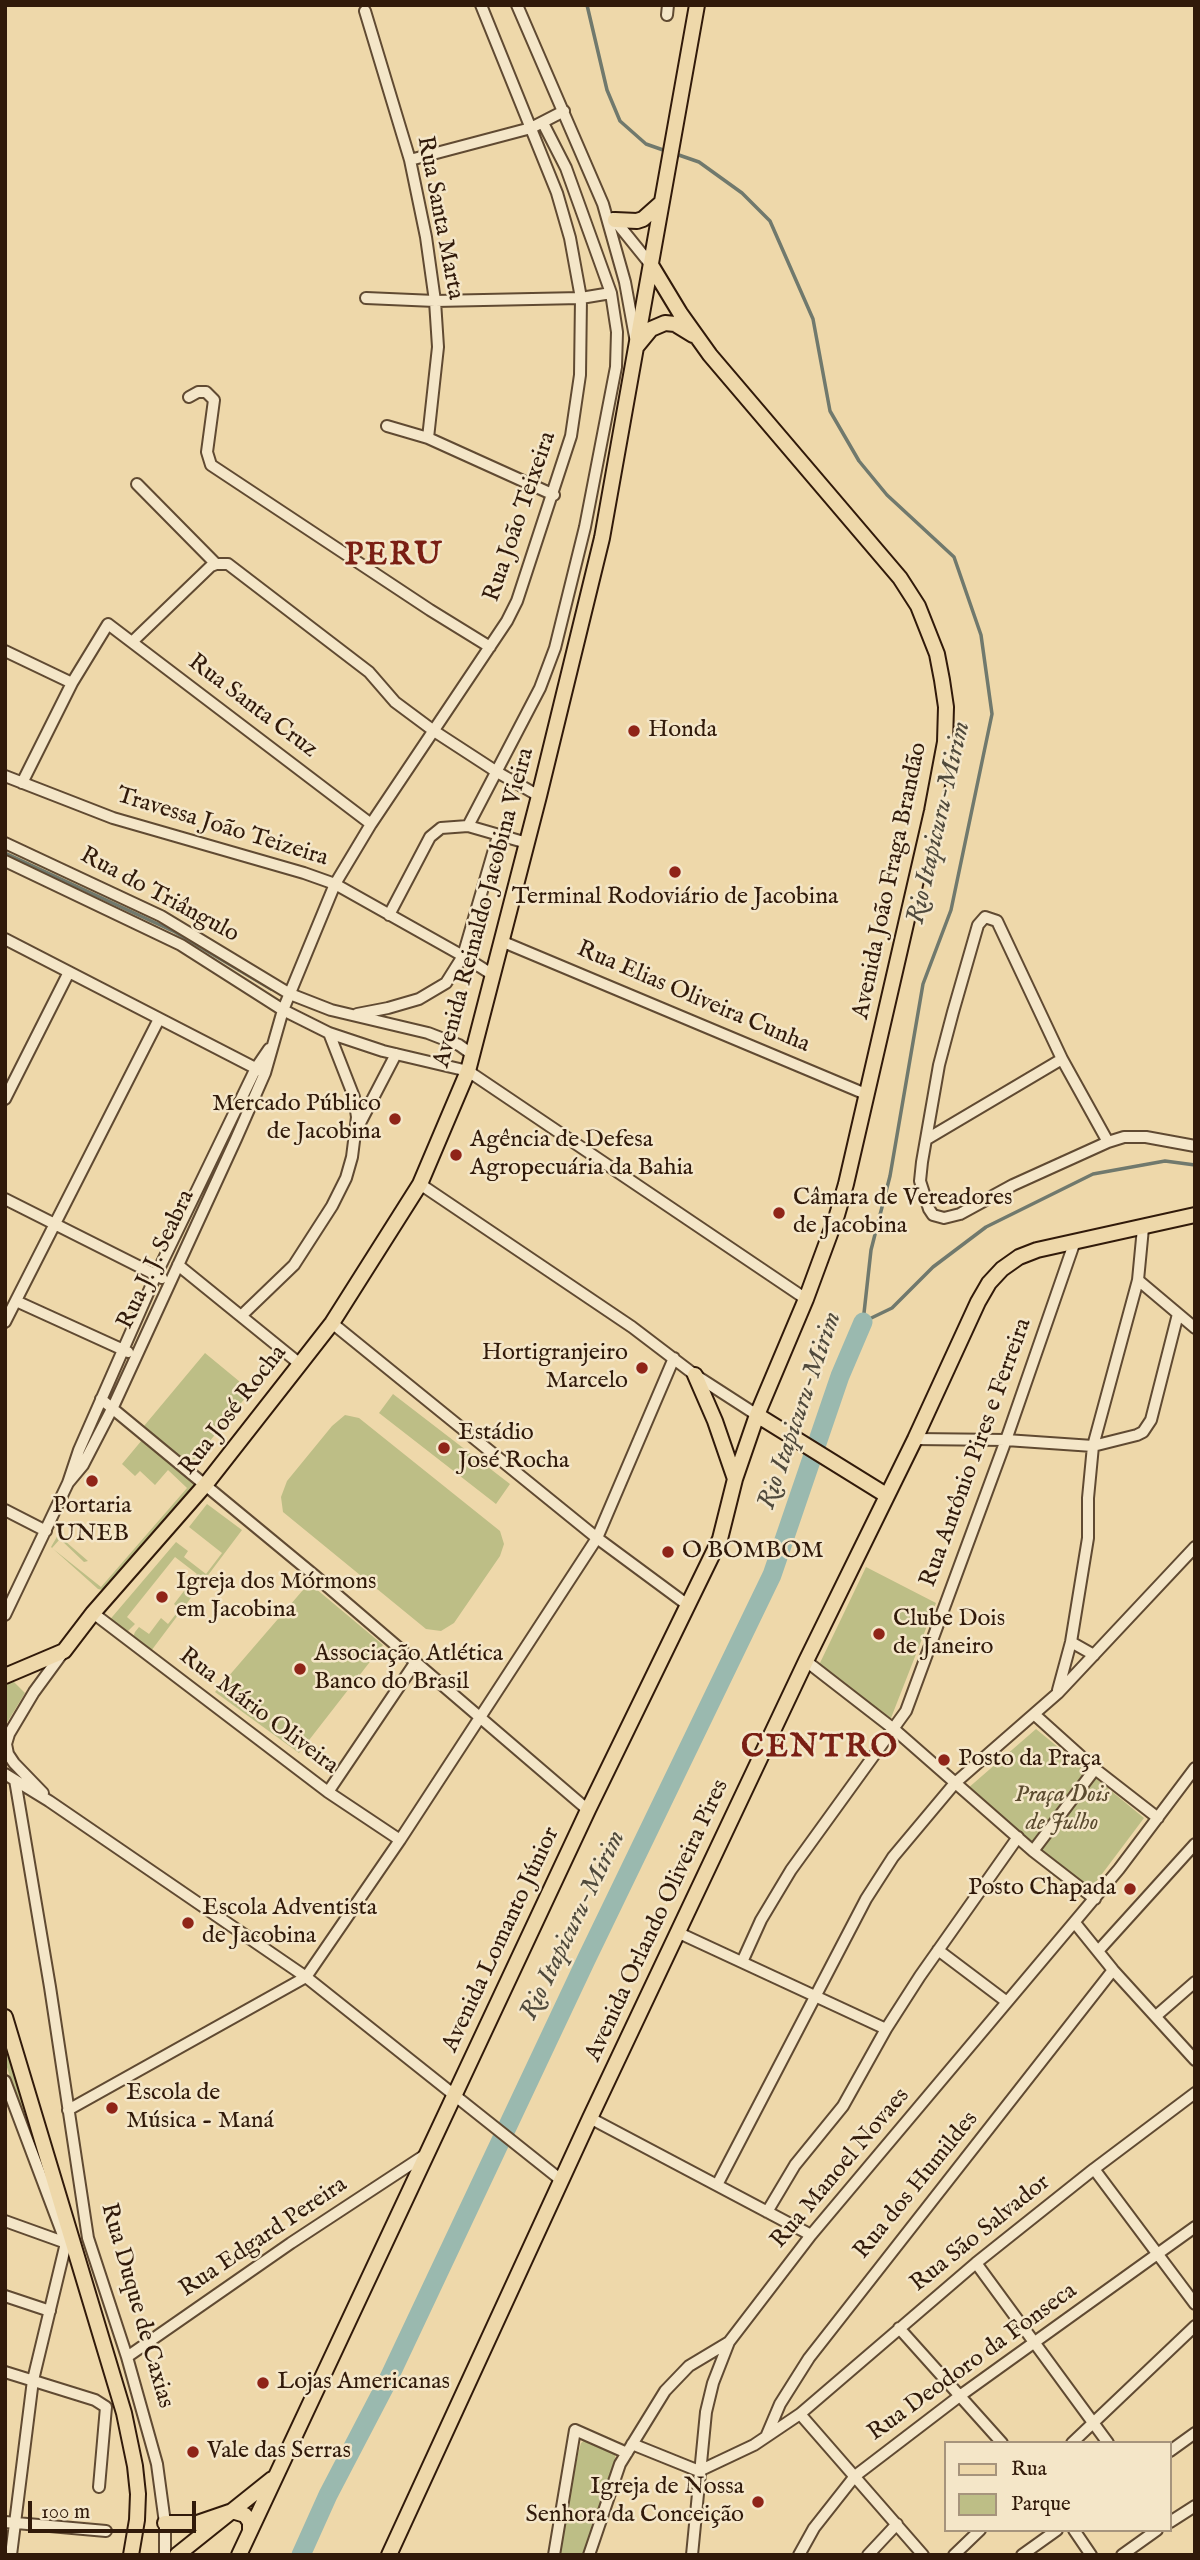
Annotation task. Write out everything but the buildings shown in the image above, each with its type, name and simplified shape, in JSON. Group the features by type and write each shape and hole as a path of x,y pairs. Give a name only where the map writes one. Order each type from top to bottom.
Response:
{"main road":[{"name":"Avenida Reinaldo Jacobina Vieira","path":"420,1184 473,1055 587,601 603,531 697,5"},
{"path":"615,220 643,219 661,203"},
{"name":"Avenida João Fraga Brandão","path":"651,265 697,337 900,578 918,606 937,654 946,707 945,742 932,811 868,1095 837,1215 806,1299 757,1415"},
{"path":"636,346 651,329 665,323 674,324 697,337"},
{"name":"Rua José Rocha","path":"64,1651 93,1613 206,1484 332,1323 420,1184"},
{"name":"Avenida Orlando Oliveira Pires","path":"390,2555 590,2118 806,1661 989,1283 1019,1257 1037,1250 1195,1215"},
{"path":"695,1375 736,1479"},
{"path":"757,1415 886,1495"},
{"name":"Avenida Lomanto Júnior","path":"239,2555 425,2155 461,2099 588,1810 720,1539 757,1415"},
{"path":"6,1675 64,1651"},
{"name":"Rua Duque de Caxias","path":"5,2017 69,2244 124,2413 135,2466 137,2520 131,2555"},
{"path":"177,2555 274,2478"},
{"path":"165,2522 197,2523 232,2511 245,2515 250,2522 250,2530"}],"street":[{"name":"Rua João Teixeira","path":"290,994 335,884 371,824 490,647 517,601 554,495 577,407 581,298 565,216 481,5"},
{"path":"516,5 603,204 625,282 636,346"},
{"name":"Rua Santa Marta","path":"365,11 410,160 422,213 435,301 438,347 429,438"},
{"path":"410,160 531,128 564,111"},
{"path":"468,826 540,688 550,662 584,527 616,366 617,332 611,292 566,168 543,123"},
{"path":"603,204 651,265"},
{"path":"366,298 435,301 581,298 611,292"},
{"path":"616,366 633,368"},
{"path":"189,397 202,391 209,393 214,400 207,452 211,465 490,647"},
{"path":"387,426 429,438 554,495"},
{"path":"137,484 216,564"},
{"path":"584,527 603,531"},
{"path":"132,642 216,564 229,564 369,672 395,702 434,731 539,796"},
{"name":"Rua Santa Cruz","path":"72,683 108,624 371,824"},
{"path":"5,651 72,683 22,783"},
{"path":"550,662 570,669"},
{"name":"Travessa João Teizeira","path":"5,776 113,818 335,884 493,975"},
{"path":"389,915 430,837 441,828 468,826 527,844"},
{"path":"350,1015 388,1008 435,991 446,983 463,956 498,836"},
{"name":"Rua do Triângulo","path":"5,842 161,916 290,994 350,1015 428,1033 459,1045 473,1055"},
{"name":"Rua do Triângulo","path":"5,861 181,945 283,1010 329,1033 396,1054 468,1071"},
{"path":"1108,1142 1062,1059 997,921 985,917 978,925 946,1038 920,1181 933,1215 944,1218 960,1214 1013,1185 1108,1142 1134,1136 1195,1146"},
{"path":"5,939 261,1070"},
{"name":"Rua Elias Oliveira Cunha","path":"501,942 868,1095"},
{"path":"5,1099 69,972"},
{"name":"Rua J. J. Seabra","path":"68,1483 83,1465 113,1406 236,1139 290,994"},
{"path":"5,1322 159,1019"},
{"path":"242,1316 294,1265 332,1206 346,1178 352,1157 357,1117 354,1097 329,1033"},
{"path":"356,1133 396,1054"},
{"path":"928,1139 1062,1059"},
{"name":"Rua J. J. Seabra","path":"5,1615 68,1483 79,1450 156,1275 225,1133 261,1070"},
{"path":"468,1071 806,1299"},
{"path":"225,1133 236,1139"},
{"path":"420,1184 757,1415"},
{"path":"5,1199 169,1282"},
{"path":"1058,1692 1071,1642 1088,1538 1088,1498 1093,1446 1138,1280 1143,1228"},
{"name":"Rua Antônio Pires e Ferreira","path":"742,1962 761,1920 791,1870 870,1759 895,1730 906,1711 1006,1440 1075,1241"},
{"path":"178,1265 300,1364"},
{"path":"1138,1280 1195,1328"},
{"path":"16,1301 136,1356"},
{"path":"915,1439 1006,1440 1093,1446 1137,1435 1147,1427 1159,1395 1178,1314"},
{"path":"332,1323 597,1538 689,1606"},
{"path":"68,2110 306,1977 400,1840 597,1538 674,1358"},
{"path":"101,1399 113,1406 206,1484 588,1810"},
{"path":"5,1510 46,1531"},
{"path":"717,2185 879,1877 956,1783 1035,1715 1195,1547"},
{"name":"Rua Mário Oliveira","path":"93,1613 328,1792 400,1840"},
{"path":"1071,1642 1094,1655"},
{"path":"49,1801 14,1763 6,1744 34,1692 64,1651"},
{"path":"806,1661 895,1730 1033,1851 1095,1899"},
{"path":"328,1792 415,1663"},
{"path":"1035,1715 1095,1769 1158,1818"},
{"path":"1195,1768 1075,1923 1195,2060"},
{"path":"1033,1851 1095,1769"},
{"path":"10,1777 306,1977 561,2180"},
{"name":"Rua Duque de Caxias","path":"10,1777 50,1987 88,2238 127,2357 157,2465 165,2522 165,2555"},
{"path":"767,2211 795,2165 843,2106 886,2029 938,1950 1018,1838"},
{"path":"1099,1950 1195,1844"},
{"name":"Rua Manoel Novaes","path":"691,2555 708,2399 729,2342 811,2235 1075,1923"},
{"path":"679,1933 886,2029"},
{"path":"938,1950 1007,2002"},
{"name":"Rua dos Humildes","path":"766,2437 780,2404 809,2358 1114,1970"},
{"path":"1156,2016 1195,1982"},
{"name":"Rua Duque de Caxias","path":"5,2081 69,2244"},
{"name":"Rua São Salvador","path":"699,2471 766,2437 800,2414 976,2263 1195,2093"},
{"path":"590,2118 811,2235"},
{"name":"Rua Edgard Pereira","path":"127,2357 291,2243 425,2155"},
{"path":"1094,2169 1195,2304"},
{"path":"5,2221 69,2244 88,2238"},
{"name":"Rua Deodoro da Fonseca","path":"799,2555 814,2528 855,2476 961,2395 1195,2227"},
{"path":"11,2555 9,2522 33,2379 69,2244"},
{"path":"976,2263 1107,2441"},
{"path":"5,2296 50,2311"},
{"path":"1074,2441 1195,2326"},
{"path":"899,2328 1000,2441"},
{"path":"592,2554 615,2478 629,2449 673,2381 689,2366 729,2342"},
{"path":"5,2372 94,2400 106,2407 99,2487"},
{"path":"800,2414 923,2555"},
{"path":"554,2555 575,2430 699,2471"},
{"path":"1172,2449 1195,2432"},
{"path":"1172,2521 1195,2506"},
{"path":"9,2522 106,2531"},
{"path":"867,2555 897,2524"},
{"path":"954,2555 979,2532"},
{"path":"1022,2555 1054,2532"},
{"path":"1075,2532 1091,2555"},
{"path":"1122,2555 1154,2532"}],"green space":[{"path":"205,1353 251,1391 190,1465 144,1426"},
{"name":"Estádio José Rocha","path":"393,1394 510,1484 496,1504 379,1413"},
{"path":"345,1415 359,1418 500,1531 504,1544 500,1556 454,1623 441,1631 426,1629 283,1512 281,1497 287,1481 332,1426"},
{"path":"147,1434 201,1480 106,1591 98,1589 53,1549 101,1587 187,1488 168,1470 155,1485 140,1471 135,1476 122,1464"},
{"path":"207,1504 242,1530 148,1655 131,1642 135,1632 139,1627 149,1634 161,1618 168,1624 180,1609 174,1604 197,1574 175,1557 127,1617 135,1624 123,1636 107,1623 176,1542 188,1551 184,1557 206,1574 222,1553 189,1527"},
{"path":"58,1535 88,1561 84,1562 60,1539 52,1548"},
{"name":"Clube Dois de Janeiro","path":"866,1567 936,1603 891,1718 819,1665"},
{"name":"Associação Atlética Banco do Brasil","path":"309,1583 383,1645 299,1753 215,1692"},
{"path":"12,1680 25,1693 5,1726 5,1684"},
{"name":"Praça Dois de Julho","path":"1036,1729 1144,1818 1090,1890 1027,1842 967,1789"},
{"path":"5,2024 32,2111 51,2207 5,2061"},
{"path":"588,2437 614,2450 616,2461 585,2555 558,2555 578,2454 581,2443"}],"waterway":[{"name":"Rio Itapicuru-Mirim","path":"587,5 607,90 620,121 646,144 666,151"},
{"name":"Rio Itapicuru-Mirim","path":"673,153 699,162 742,193 770,221 813,319 830,411 859,461 887,495 954,557 981,635 992,714 951,910 923,984 890,1176 871,1250 863,1322"},
{"path":"5,853 175,932 271,989"},
{"path":"863,1322 892,1308 933,1267 986,1227 1093,1174 1165,1161 1195,1165"},
{"name":"Rio Itapicuru-Mirim","path":"301,2555 328,2495 387,2382 772,1575 840,1376 863,1322"}],"place":[{"name":"Honda","path":"634,731"},
{"name":"Terminal Rodoviário de Jacobina","path":"675,872"},
{"name":"Mercado Público de Jacobina","path":"395,1119"},
{"name":"Agência de Defesa Agropecuária da Bahia","path":"456,1155"},
{"name":"Câmara de Vereadores de Jacobina","path":"779,1213"},
{"name":"Hortigranjeiro Marcelo","path":"642,1368"},
{"name":"Estádio José Rocha","path":"444,1448"},
{"name":"Portaria UNEB","path":"92,1481"},
{"name":"O BOMBOM","path":"668,1552"},
{"name":"Igreja dos Mórmons em Jacobina","path":"162,1597"},
{"name":"Clube Dois de Janeiro","path":"879,1634"},
{"name":"Associação Atlética Banco do Brasil","path":"300,1669"},
{"name":"Posto da Praça","path":"944,1760"},
{"name":"Posto Chapada","path":"1130,1889"},
{"name":"Escola Adventista de Jacobina","path":"188,1923"},
{"name":"Escola de Música - Maná","path":"112,2108"},
{"name":"Lojas Americanas","path":"263,2383"},
{"name":"Vale das Serras","path":"193,2452"},
{"name":"Igreja de Nossa Senhora da Conceição","path":"758,2502"}],"district":[{"name":"PERU","path":"394,557"},
{"name":"CENTRO","path":"820,1749"}]}
